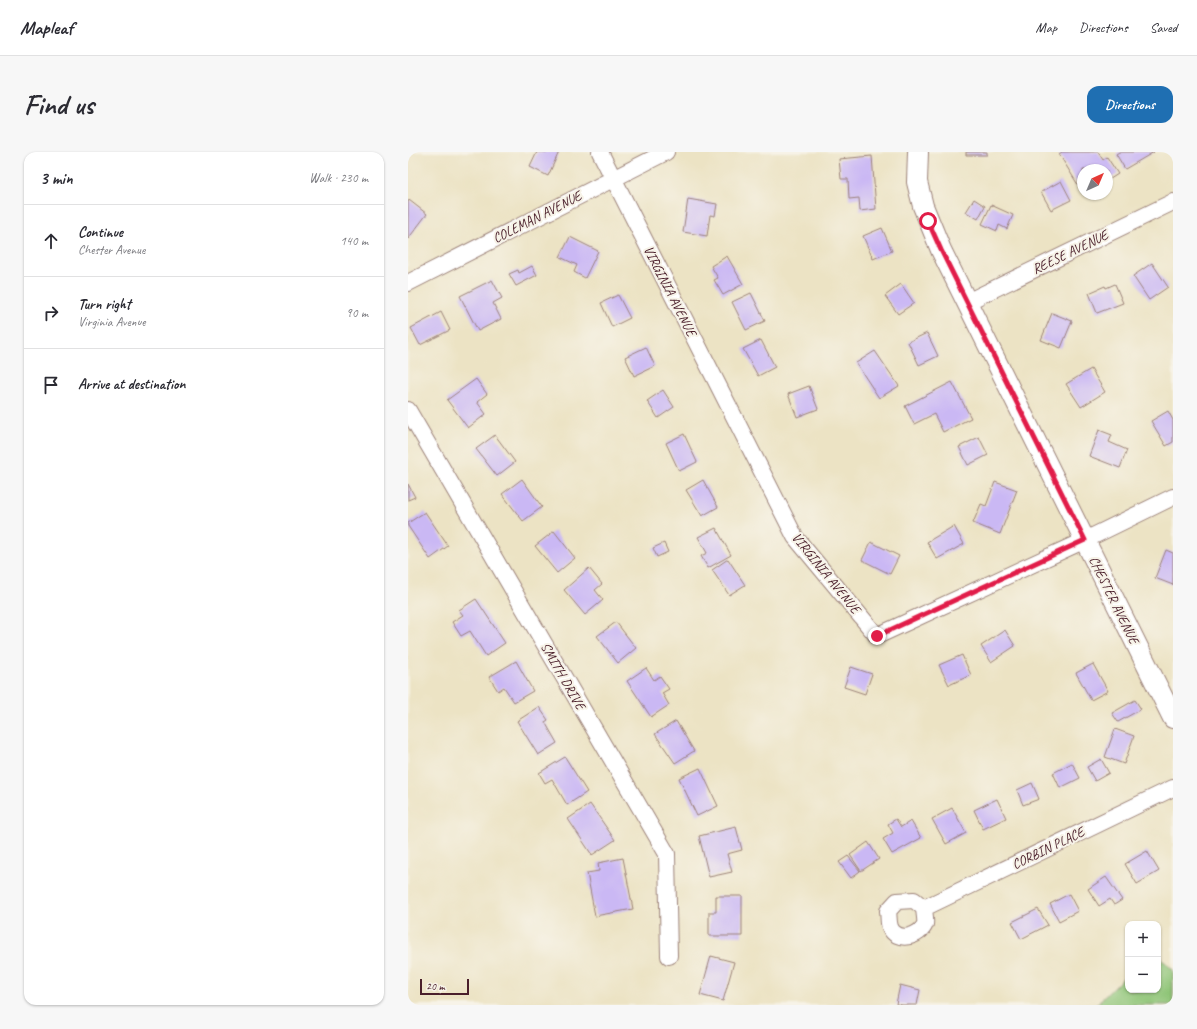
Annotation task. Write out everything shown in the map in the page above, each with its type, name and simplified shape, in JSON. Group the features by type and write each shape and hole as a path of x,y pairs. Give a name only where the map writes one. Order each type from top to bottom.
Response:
{"street":[{"name":"VIRGINIA AVENUE","path":"600,152 612,179 795,537 877,636 1085,540 1173,497"},
{"name":"COLEMAN AVENUE","path":"408,283 666,152"},
{"name":"CHESTER AVENUE","path":"918,152 918,182 923,206 941,250 1173,718"},
{"name":"REESE AVENUE","path":"967,302 1173,202"},
{"name":"SMITH DRIVE","path":"408,410 667,854 669,956"},
{"name":"CORBIN PLACE","path":"924,908 1173,788"}],"green space":[{"path":"1161,958 1173,970 1173,1005 1096,1005 1125,976 1125,993 1161,993"}],"building":[{"path":"537,152 559,152 548,176 530,167"},
{"path":"966,152 987,152 987,155 966,155"},
{"path":"1062,152 1098,152 1103,160 1107,157 1112,164 1077,164 1077,183 1059,154"},
{"path":"1119,152 1154,152 1125,169 1116,154"},
{"path":"872,156 876,209 860,211 859,198 849,199 848,179 841,179 839,159"},
{"path":"1113,166 1118,174 1113,177"},
{"path":"1061,181 1071,200 1051,210 1041,192"},
{"path":"688,199 717,204 715,216 710,215 707,236 683,232"},
{"path":"974,199 985,206 978,219 966,212"},
{"path":"409,200 427,214 408,239 408,202"},
{"path":"991,205 1013,215 1007,229 999,225 997,231 982,224"},
{"path":"882,228 892,251 873,259 863,236"},
{"path":"570,237 598,251 585,278 574,272 577,265 560,257"},
{"path":"727,256 743,284 723,295 714,280 718,278 711,266"},
{"path":"1152,263 1168,287 1149,300 1133,276"},
{"path":"532,266 537,275 516,286 509,274 518,270 519,273"},
{"path":"492,280 502,298 493,303 501,319 478,331 460,296"},
{"path":"901,284 914,303 898,314 885,296"},
{"path":"1115,284 1123,303 1097,313 1089,293 1105,286 1106,288"},
{"path":"751,293 765,321 746,330 732,302"},
{"path":"618,295 630,318 612,327 601,303"},
{"path":"441,312 450,330 420,345 411,328"},
{"path":"1052,313 1072,321 1061,348 1041,340"},
{"path":"927,333 938,356 919,365 908,342"},
{"path":"761,340 775,367 758,376 743,349"},
{"path":"646,347 655,366 634,376 625,357"},
{"path":"875,351 899,386 879,398 856,363"},
{"path":"1091,369 1105,392 1081,407 1066,384"},
{"path":"476,379 487,394 477,402 486,414 468,428 447,400"},
{"path":"952,382 971,418 943,432 934,414 914,424 905,406"},
{"path":"809,386 818,409 797,417 788,394"},
{"path":"663,390 674,407 658,418 647,401"},
{"path":"1168,411 1173,420 1173,442 1166,446 1151,421"},
{"path":"1099,430 1112,435 1109,442 1127,450 1120,468 1089,456"},
{"path":"684,434 697,462 679,471 666,443"},
{"path":"495,435 515,462 497,476 476,449"},
{"path":"979,437 988,455 968,465 959,447"},
{"path":"522,479 542,507 523,521 502,494"},
{"path":"703,480 718,507 702,516 686,490"},
{"path":"995,482 1017,490 1000,534 973,523 981,504 986,506"},
{"path":"408,484 415,497 408,500"},
{"path":"425,512 448,546 430,559 408,526 408,523"},
{"path":"954,526 964,544 937,559 927,542"},
{"path":"716,528 731,555 708,568 701,556 707,553 698,537"},
{"path":"554,531 575,558 557,573 535,546"},
{"path":"871,542 899,556 890,574 862,560"},
{"path":"664,543 668,552 657,557 653,548"},
{"path":"1166,550 1173,553 1173,585 1155,578"},
{"path":"728,559 745,585 729,595 712,570"},
{"path":"589,568 602,584 595,590 603,600 585,615 564,590"},
{"path":"476,599 505,643 486,656 470,631 461,636 452,622 463,615 459,610"},
{"path":"616,622 636,648 618,663 597,636"},
{"path":"1005,630 1015,646 991,662 981,646"},
{"path":"962,655 971,675 949,685 939,665"},
{"path":"516,661 533,691 514,702 504,687 498,691 489,677"},
{"path":"1093,664 1108,691 1091,700 1076,673"},
{"path":"851,667 872,674 865,694 844,687"},
{"path":"646,668 654,680 660,676 669,689 662,693 669,705 651,717 627,681"},
{"path":"1135,700 1141,709 1118,722 1112,713"},
{"path":"539,707 548,720 545,722 557,743 538,755 517,721"},
{"path":"676,721 694,751 675,763 655,734"},
{"path":"1115,729 1134,736 1124,764 1105,757"},
{"path":"565,757 587,792 567,805 552,779 545,783 539,773"},
{"path":"1101,759 1109,773 1095,781 1087,767"},
{"path":"1072,763 1080,778 1060,788 1053,773"},
{"path":"700,768 718,806 697,816 679,778"},
{"path":"1032,783 1039,799 1023,805 1017,790"},
{"path":"997,799 1006,818 983,829 974,810"},
{"path":"590,804 615,840 592,855 568,819"},
{"path":"952,808 966,833 946,844 932,819"},
{"path":"896,819 901,827 911,821 921,838 892,854 883,839 893,833 888,824"},
{"path":"736,827 742,850 727,854 732,872 709,877 699,836"},
{"path":"868,842 879,859 861,871 850,855"},
{"path":"1147,851 1159,871 1137,884 1125,864"},
{"path":"848,856 860,871 851,878 839,862"},
{"path":"623,858 633,909 595,916 587,873 599,871 598,863"},
{"path":"1106,877 1122,900 1114,905 1110,899 1099,906 1088,889"},
{"path":"1069,894 1078,911 1059,921 1050,904"},
{"path":"716,896 742,896 742,936 709,936 709,912 716,912"},
{"path":"1038,909 1048,925 1021,939 1012,922"},
{"path":"711,956 734,962 723,1001 700,995"},
{"path":"900,985 920,990 917,1005 896,1004"}],"route":[{"path":"877,636 1085,540 928,221"}]}
